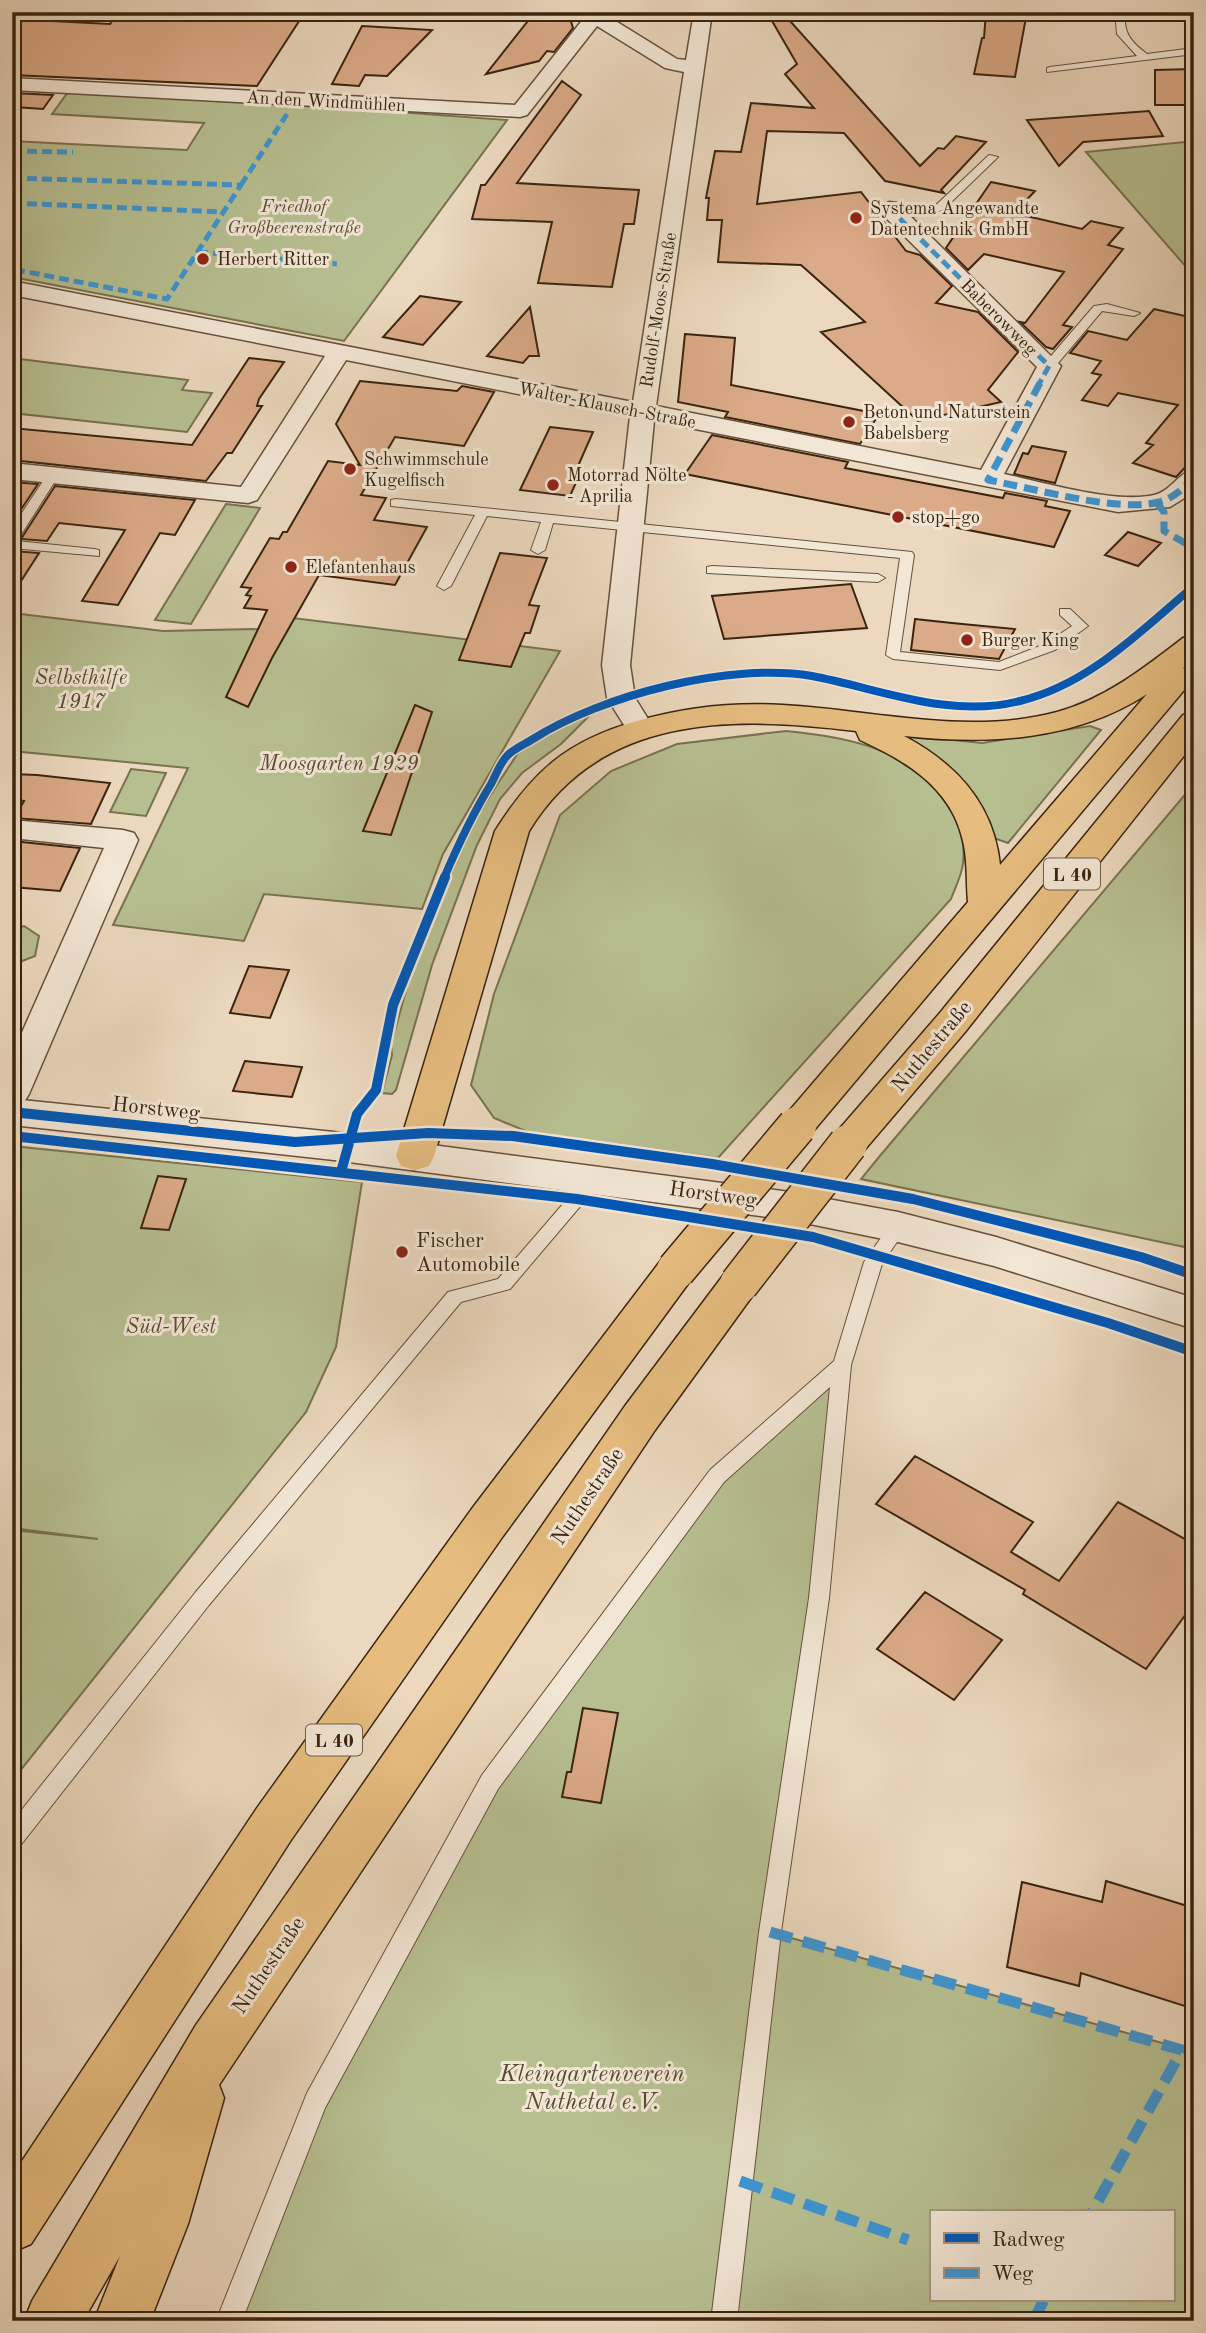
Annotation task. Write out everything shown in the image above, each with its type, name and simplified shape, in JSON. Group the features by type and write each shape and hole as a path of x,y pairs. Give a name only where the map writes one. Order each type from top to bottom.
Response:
{"highway":[{"path":"415,1156 519,815 542,785 566,765 596,747 641,730 674,721 722,715 782,714 946,732 1010,730 1042,725 1099,709 1124,698 1194,644"},
{"name":"L 40","path":"12,2225 274,1824 487,1523 676,1270 1194,658"},
{"path":"818,718 866,731 908,750 956,790 971,814 979,839 986,906"},
{"name":"Nuthestraße","path":"51,2321 214,2043 640,1418 738,1284 848,1144 952,1023 1193,724"},
{"path":"122,2321 161,2224 214,2043"}],"street":[{"name":"Rudolf-Moos-Straße","path":"641,730 621,698 616,665 643,413 703,12"},
{"name":"An den Windmühlen","path":"12,84 520,111 591,15 673,64 694,67"},
{"name":"Baberowweg","path":"893,212 1049,366 988,480"},
{"name":"Walter-Klausch-Straße","path":"12,288 988,480 1125,504 1157,503 1176,498 1194,477"},
{"path":"12,471 248,495 341,351"},
{"path":"12,829 123,840 12,1094"},
{"name":"Horstweg","path":"12,1112 415,1156 790,1206 898,1227 1094,1280 1194,1314"}],"lane":[{"path":"1121,12 1118,29 1121,38 1145,57"},
{"path":"1049,69 1194,51"},
{"path":"893,212 939,208 993,157"},
{"path":"1049,366 1097,309 1134,313"},
{"path":"12,538 53,475"},
{"path":"396,503 907,555 893,655 1000,666 1050,647 1082,626 1066,612"},
{"path":"444,586 484,512"},
{"path":"538,550 548,519"},
{"path":"12,544 94,553"},
{"path":"712,570 878,578"},
{"path":"12,1839 202,1599 455,1297 504,1284 594,1179"},
{"path":"724,2321 769,1932 820,1584 842,1365 873,1262 898,1227"},
{"path":"229,2321 316,2101 490,1782 716,1476 842,1365"}],"green space":[{"name":"Friedhof Großbeerenstraße","path":"68,92 220,99 507,120 344,341 12,277 12,141 187,150 204,123 52,114"},
{"path":"1194,141 1194,276 1086,152"},
{"path":"12,358 188,380 182,390 212,393 187,432 12,413"},
{"path":"226,504 260,508 191,624 155,620"},
{"name":"Moosgarten 1929","path":"12,613 163,631 253,629 283,632 293,618 560,651 443,854 422,909 264,894 244,941 113,925 188,768 12,751"},
{"path":"595,710 561,744 522,773 500,799 477,845 432,965 396,1090 392,1094 382,1093 392,1055 391,1045 407,987 468,829 518,753 556,728"},
{"path":"1090,726 1101,730 1008,843 991,837 972,795 962,780 949,768 919,748 877,732 982,743"},
{"path":"786,731 832,737 875,749 914,769 931,784 950,810 962,839 962,868 951,899 718,1158 528,1132 494,1118 471,1085 494,994 560,815 611,771 677,744"},
{"path":"131,769 166,773 146,816 110,812"},
{"path":"1194,784 1194,1249 861,1179 879,1157"},
{"path":"24,926 39,936 35,956 12,965 12,929"},
{"name":"Süd-West","path":"12,1146 362,1182 336,1347 306,1412 12,1781 12,1530 98,1539 12,1528"},
{"name":"Kleingartenverein Nuthetal e.V.","path":"842,1365 770,1932 1194,2052 1194,2321 229,2321 316,2101 490,1782 717,1476"}],"building":[{"path":"118,12 305,12 257,86 12,75 12,19 110,24"},
{"path":"535,12 568,12 573,28 554,52 547,51 539,61 486,74"},
{"path":"782,12 920,166 938,148 944,149 956,136 986,142 941,190 944,193 885,181 844,133 767,131 757,204 861,192 906,251 920,255 952,286 936,303 978,312 1018,352 988,390 1001,402 918,421 821,332 865,322 801,265 718,262 722,220 707,220 709,198 706,198 715,151 741,152 751,103 814,108 785,74 797,64 768,14"},
{"path":"986,12 1027,12 1015,77 974,74 984,38"},
{"path":"362,26 432,30 387,76 365,75 359,86 332,84"},
{"path":"1194,69 1194,105 1155,105 1155,70"},
{"path":"562,81 581,95 517,183 639,190 634,224 624,224 612,287 538,283 552,222 472,219 481,185 485,185"},
{"path":"12,93 53,95 43,109 15,107 17,103 12,103"},
{"path":"1149,111 1163,136 1083,142 1059,166 1027,120"},
{"path":"991,182 1035,191 1014,213 1082,229 1091,221 1123,228 1108,245 1123,249 1063,325 1072,327 1053,349 1046,347 1020,322 1025,323 1064,272 984,254 968,270 946,248"},
{"path":"420,296 461,302 423,345 383,337"},
{"path":"530,307 539,356 529,356 523,363 487,356"},
{"path":"1154,309 1194,318 1194,458 1176,477 1133,463 1153,445 1146,443 1178,405 1118,393 1108,406 1082,400 1101,375 1092,373 1101,361 1070,353 1088,331 1127,340"},
{"path":"685,334 735,338 731,385 879,414 860,444 725,417 728,412 678,402"},
{"path":"249,358 284,362 259,399 257,406 262,406 232,453 227,453 206,481 12,460 12,428 192,445"},
{"path":"360,381 457,391 462,386 494,392 464,446 395,437 361,495 386,498 374,520 427,527 395,585 319,575 248,707 226,697 267,610 244,608 251,596 246,595 251,588 241,587 270,538 279,539 283,532 287,532 328,461 360,465 336,424"},
{"path":"550,427 593,432 578,466 583,467 570,496 520,490"},
{"path":"712,435 848,462 845,468 1003,498 1005,493 1047,501 1045,506 1070,511 1054,547 685,474"},
{"path":"1032,446 1066,452 1055,483 1014,474 1023,453 1028,454"},
{"path":"12,482 38,484 12,523"},
{"path":"55,486 195,500 175,535 160,533 118,605 82,601 125,530 59,523 47,541 21,539"},
{"path":"1128,532 1161,543 1138,566 1105,555"},
{"path":"12,551 39,553 12,595"},
{"path":"500,553 547,558 529,605 539,606 530,633 525,633 511,667 459,660"},
{"path":"851,584 867,628 724,639 712,596"},
{"name":"Burger King","path":"915,619 1015,629 999,659 911,650"},
{"path":"415,705 432,712 391,835 363,831"},
{"path":"12,774 110,783 91,824 14,818 24,801 12,799"},
{"path":"12,841 80,848 60,891 12,887"},
{"path":"249,966 289,970 270,1018 230,1013"},
{"path":"245,1061 302,1067 292,1097 233,1091"},
{"path":"158,1176 186,1179 169,1230 141,1228"},
{"path":"915,1456 1033,1522 1011,1552 1059,1581 1118,1502 1194,1544 1194,1603 1146,1669 1023,1594 1025,1590 876,1504"},
{"path":"925,1592 1002,1640 954,1700 877,1649"},
{"path":"583,1708 618,1713 601,1803 562,1797 567,1772 571,1772"},
{"path":"1106,1881 1194,1908 1194,2009 1081,1973 1079,1986 1007,1967 1022,1882 1102,1902"}],"marked path":[{"path":"241,185 287,114"},
{"path":"12,151 73,152"},
{"path":"12,178 241,185 167,299 12,269"},
{"path":"12,203 224,212"},
{"path":"889,208 1049,366 988,480 1118,504 1142,504 1169,499 1194,477"},
{"path":"198,252 337,264"},
{"path":"1157,503 1164,512 1164,531 1194,548"},
{"path":"770,1932 1182,2050 1093,2210"},
{"path":"740,2181 908,2240"},
{"path":"1033,2321 1043,2302"}],"cycle path":[{"path":"341,1172 357,1114 376,1090 393,1005 466,825 507,756 552,727 600,705 659,688 735,676 765,673 810,676 934,705 970,707 1018,702 1062,688 1093,670 1194,586"},
{"path":"12,1112 295,1142 428,1133 513,1136 712,1164 913,1199 1141,1257 1194,1275"},
{"path":"12,1136 577,1199 813,1237 1108,1323 1194,1352"}],"place":[{"name":"Systema Angewandte Datentechnik GmbH","path":"856,218"},
{"name":"Herbert Ritter","path":"203,259"},
{"name":"Beton und Naturstein Babelsberg","path":"849,422"},
{"name":"Schwimmschule Kugelfisch","path":"350,469"},
{"name":"Motorrad Nölte - Aprilia","path":"553,485"},
{"name":"stop+go","path":"898,517"},
{"name":"Elefantenhaus","path":"291,567"},
{"name":"Burger King","path":"967,640"},
{"name":"Fischer Automobile","path":"402,1252"}],"park label":[{"name":"Selbsthilfe 1917","path":"81,689"}]}
